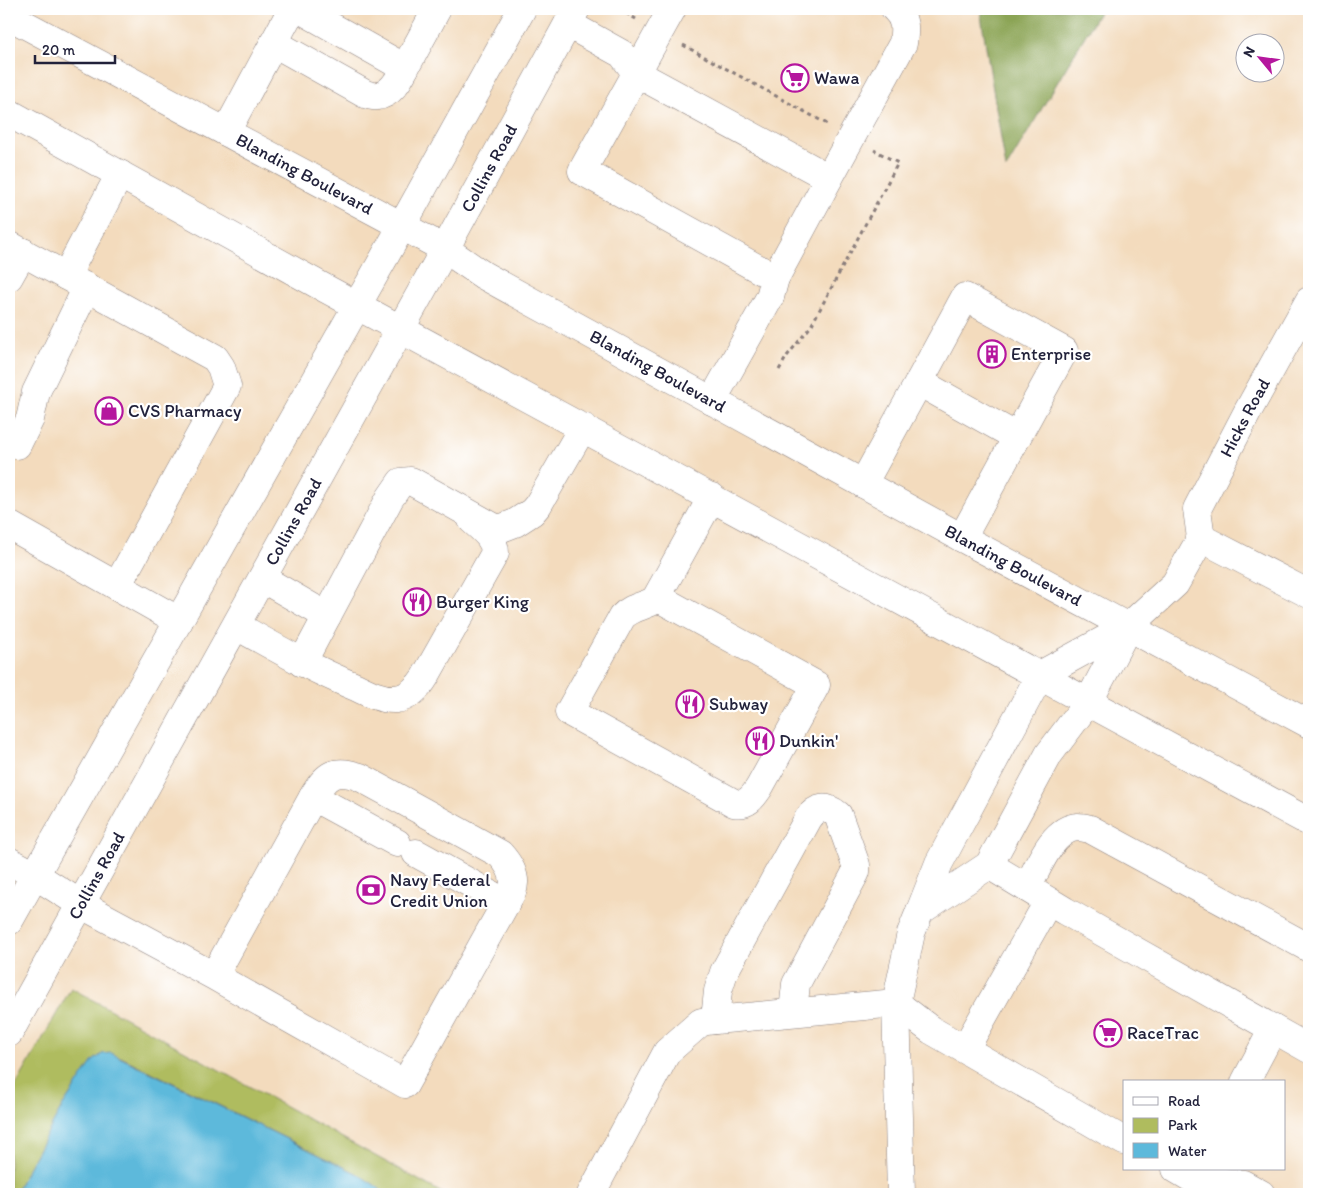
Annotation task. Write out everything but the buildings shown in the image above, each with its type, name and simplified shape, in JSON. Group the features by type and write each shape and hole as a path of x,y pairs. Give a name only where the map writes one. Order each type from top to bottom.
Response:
{"main road":[{"path":"226,132 292,9"},
{"path":"300,9 405,68"},
{"path":"274,43 365,94 378,97 397,83 437,9"},
{"path":"9,921 358,306 522,9"},
{"path":"672,9 582,171 776,278"},
{"path":"712,401 770,297 776,278 829,178 904,43 906,27 900,13 895,9"},
{"name":"Blanding Boulevard","path":"9,16 446,249 483,275 962,538 1309,724"},
{"path":"572,16 622,54 636,73 829,178"},
{"name":"Collins Road","path":"9,1034 446,249 572,16"},
{"path":"9,113 358,306 1309,822"},
{"path":"13,434 30,418 36,392 76,281 120,174"},
{"path":"9,277 16,248 215,358 221,367 226,386 117,586"},
{"path":"863,484 965,298 1064,351 962,538"},
{"name":"Hicks Road","path":"1201,538 1197,510 1248,409 1309,301"},
{"path":"919,382 1017,437"},
{"path":"236,626 306,656 325,675 387,698 397,699 406,696 414,691 425,677 491,544 505,538 525,524 543,499 583,427"},
{"path":"306,656 390,498 401,482 411,481 499,528 515,523 532,512"},
{"path":"657,597 816,685 759,788 751,799 744,804 734,803 569,712 622,617 627,611 652,602 657,597 712,497"},
{"path":"463,510 491,544"},
{"path":"9,525 179,621"},
{"path":"901,1194 896,1003 911,933 940,863 1040,675 1128,628 1175,584 1201,538 1309,594"},
{"path":"262,579 327,616"},
{"path":"920,911 989,864 1049,754 1089,701 1128,628"},
{"path":"9,861 82,905 214,976 405,1084 515,886 512,870 500,854 360,777 344,773 331,775 321,784 313,797 214,976"},
{"path":"313,797 506,903"},
{"path":"715,1020 717,995 724,972 808,819 814,811 822,808 838,815 856,865 856,872 796,984 793,1012"},
{"path":"965,1049 1038,895 1048,849 1057,837 1065,831 1077,827 1090,829 1309,948"},
{"path":"989,864 1038,895 1309,1049"},
{"path":"591,1194 667,1052 701,1022 793,1012 896,1003 931,1030 1123,1140"},
{"path":"1246,1080 1274,1029"},
{"path":"1189,1172 1250,1186 1261,1194"}],"green space":[{"path":"984,9 1101,9 1006,169 981,16"},
{"path":"71,988 444,1194 385,1194 356,1173 121,1057 102,1054 93,1061 62,1107 14,1194 9,1194 9,1098"}],"water":[{"path":"111,1053 356,1173 385,1194 14,1194 62,1107 86,1071 93,1061 102,1054"}],"place":[{"name":"Wawa","path":"795,78"},
{"name":"Enterprise","path":"992,354"},
{"name":"CVS Pharmacy","path":"109,411"},
{"name":"Burger King","path":"417,602"},
{"name":"Subway","path":"690,704"},
{"name":"Dunkin'","path":"760,741"},
{"name":"Navy Federal Credit Union","path":"371,890"},
{"name":"RaceTrac","path":"1108,1033"}]}
